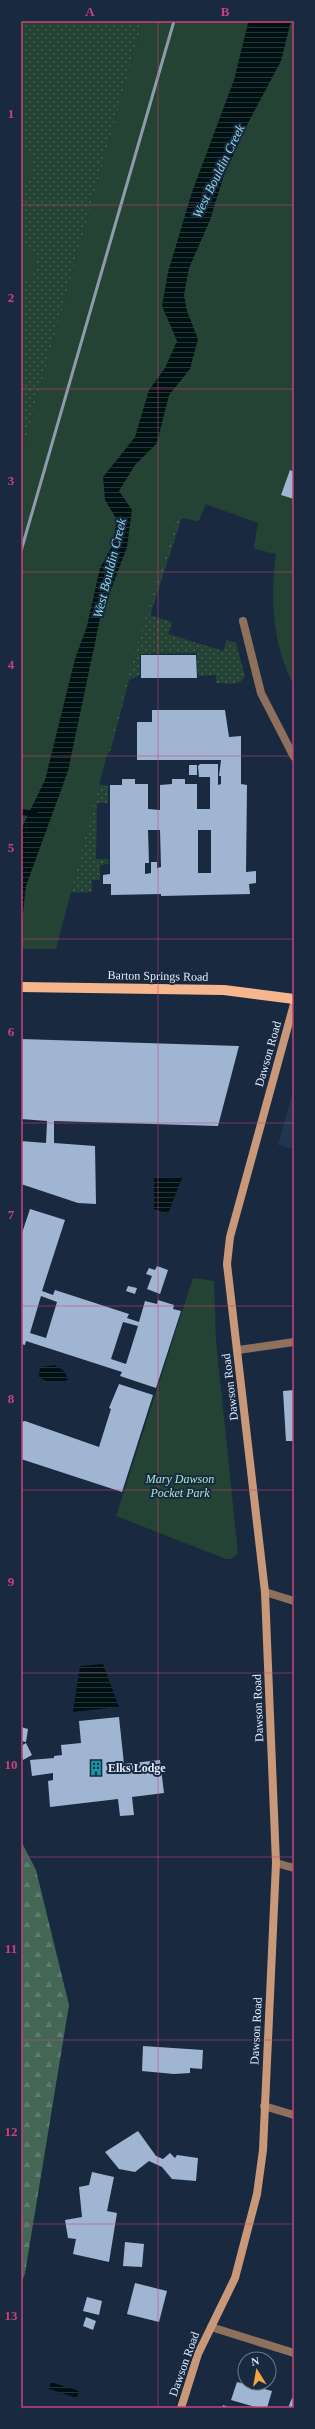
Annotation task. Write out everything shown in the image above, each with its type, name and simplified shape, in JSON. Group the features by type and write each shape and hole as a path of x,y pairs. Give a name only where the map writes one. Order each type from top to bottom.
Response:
{"main road":[{"name":"Barton Springs Road","path":"21,987 224,990 294,999"}],"street":[{"path":"243,621 261,692 294,757"},
{"name":"Dawson Road","path":"181,2408 198,2354 235,2278 245,2245 257,2194 263,2150 276,1863 266,1592 227,1264 230,1237 294,1004"},
{"path":"238,1350 294,1342"},
{"path":"266,1592 294,1602"},
{"path":"276,1863 294,1868"},
{"path":"264,2106 294,2116"},
{"path":"211,2327 294,2353"}],"shaded area":[{"path":"294,1088 294,1149 278,1145"}],"green space":[{"path":"21,21 143,21 21,456"},
{"path":"143,21 294,21 294,686 281,654 274,621 273,588 276,554 255,549 254,546 258,523 205,504 199,520 197,521 177,517 129,671 56,949 21,949 21,456"},
{"path":"21,144 30,153 33,164 30,175 21,184"},
{"path":"21,247 33,252 35,269 31,279 21,282"},
{"path":"294,294 199,520 182,517 150,615 172,622 168,634 223,651 227,640 236,643 245,676 240,682 237,683 216,683 216,675 198,676 197,653 140,654 140,675 129,680 111,749 102,763 97,784 108,786 108,803 97,803 96,859 108,859 109,864 100,865 100,880 92,880 92,892 56,893 174,511"},
{"name":"Mary Dawson Pocket Park","path":"193,1278 214,1281 216,1341 238,1553 232,1559 226,1559 116,1516"},
{"path":"21,1841 36,1870 69,2005 25,2273 21,2285"}],"water":[{"name":"West Bouldin Creek","path":"250,21 291,21 281,61 249,121 224,175 210,220 189,268 184,295 187,311 198,339 190,369 169,395 157,443 135,465 119,491 132,510 127,547 100,619 68,771 26,886 21,931 21,829 45,780 75,659 87,626 100,568 111,548 117,520 105,500 103,477 135,437 149,390 165,368 177,341 162,306 168,272 192,192 234,80 248,23"},
{"path":"154,1177 182,1178 168,1214 154,1209"},
{"path":"55,1365 65,1372 68,1379 66,1381 46,1381 39,1377 40,1367"},
{"path":"103,1664 119,1707 73,1712 80,1666"},
{"path":"51,2382 79,2391 77,2398 49,2389"}],"building":[{"path":"290,470 294,472 294,499 281,495"},
{"path":"141,655 196,655 197,678 141,678"},
{"path":"152,710 225,710 229,737 241,736 241,784 247,785 246,872 256,871 256,883 249,884 250,894 161,896 161,894 111,895 111,884 103,884 103,875 110,874 110,785 122,785 122,779 135,779 135,784 148,784 148,809 160,810 160,785 172,784 172,779 185,779 185,784 197,784 197,809 210,809 210,777 199,777 198,766 200,764 218,764 218,785 221,784 221,776 219,776 221,760 137,760 137,722 152,722","holes":["148,830 160,830 161,867 157,868 157,862 151,862 151,873 145,874 145,863 149,863","198,830 211,830 211,873 198,873"]},
{"path":"189,765 197,765 197,775 189,775"},
{"path":"21,1039 239,1046 218,1126 54,1121 54,1143 95,1146 96,1204 78,1203 21,1184 21,1141 46,1143 47,1121 21,1119"},
{"path":"30,1209 65,1220 42,1291 53,1295 55,1290 129,1314 127,1318 139,1322 145,1301 157,1304 158,1300 174,1305 173,1309 181,1311 156,1388 120,1376 122,1372 26,1341 25,1345 21,1344 21,1236","holes":["41,1296 57,1302 46,1338 30,1333","123,1322 138,1326 126,1364 111,1359"]},
{"path":"157,1266 168,1270 160,1294 147,1289 152,1276 146,1274 149,1268 155,1270"},
{"path":"128,1286 137,1288 135,1294 126,1291"},
{"path":"119,1384 153,1395 122,1492 21,1459 21,1422 25,1421 99,1447 111,1409 109,1408"},
{"path":"294,1390 294,1441 286,1441 283,1391"},
{"name":"Elks Lodge","path":"119,1717 124,1764 160,1760 164,1793 132,1797 134,1815 120,1816 118,1799 50,1807 48,1781 53,1780 53,1773 32,1776 30,1760 54,1758 54,1756 62,1755 61,1745 81,1743 79,1721"},
{"path":"21,1727 28,1729 26,1742 21,1741"},
{"path":"26,1743 32,1755 23,1760 21,1746"},
{"path":"143,2046 203,2050 202,2069 190,2068 190,2073 174,2074 142,2071"},
{"path":"138,2131 156,2156 163,2159 170,2153 175,2158 177,2155 198,2158 196,2181 172,2179 162,2167 149,2161 135,2172 119,2169 105,2152"},
{"path":"92,2172 114,2177 107,2211 117,2213 109,2262 73,2254 76,2239 68,2238 65,2220 82,2217 79,2187 89,2185"},
{"path":"125,2242 144,2244 142,2267 123,2266"},
{"path":"135,2283 167,2291 159,2322 127,2314"},
{"path":"87,2297 102,2301 99,2315 83,2311"},
{"path":"86,2317 96,2321 93,2330 83,2326"},
{"path":"237,2382 237,2391 272,2391 267,2408 259,2408 231,2400"},
{"path":"292,2398 294,2398 294,2408 288,2408"},
{"path":"223,2405 231,2408 222,2408"}],"waterway":[{"path":"21,812 35,814"}],"railway":[{"path":"21,551 174,21"}],"place":[{"name":"Elks Lodge","path":"96,1768"}]}
